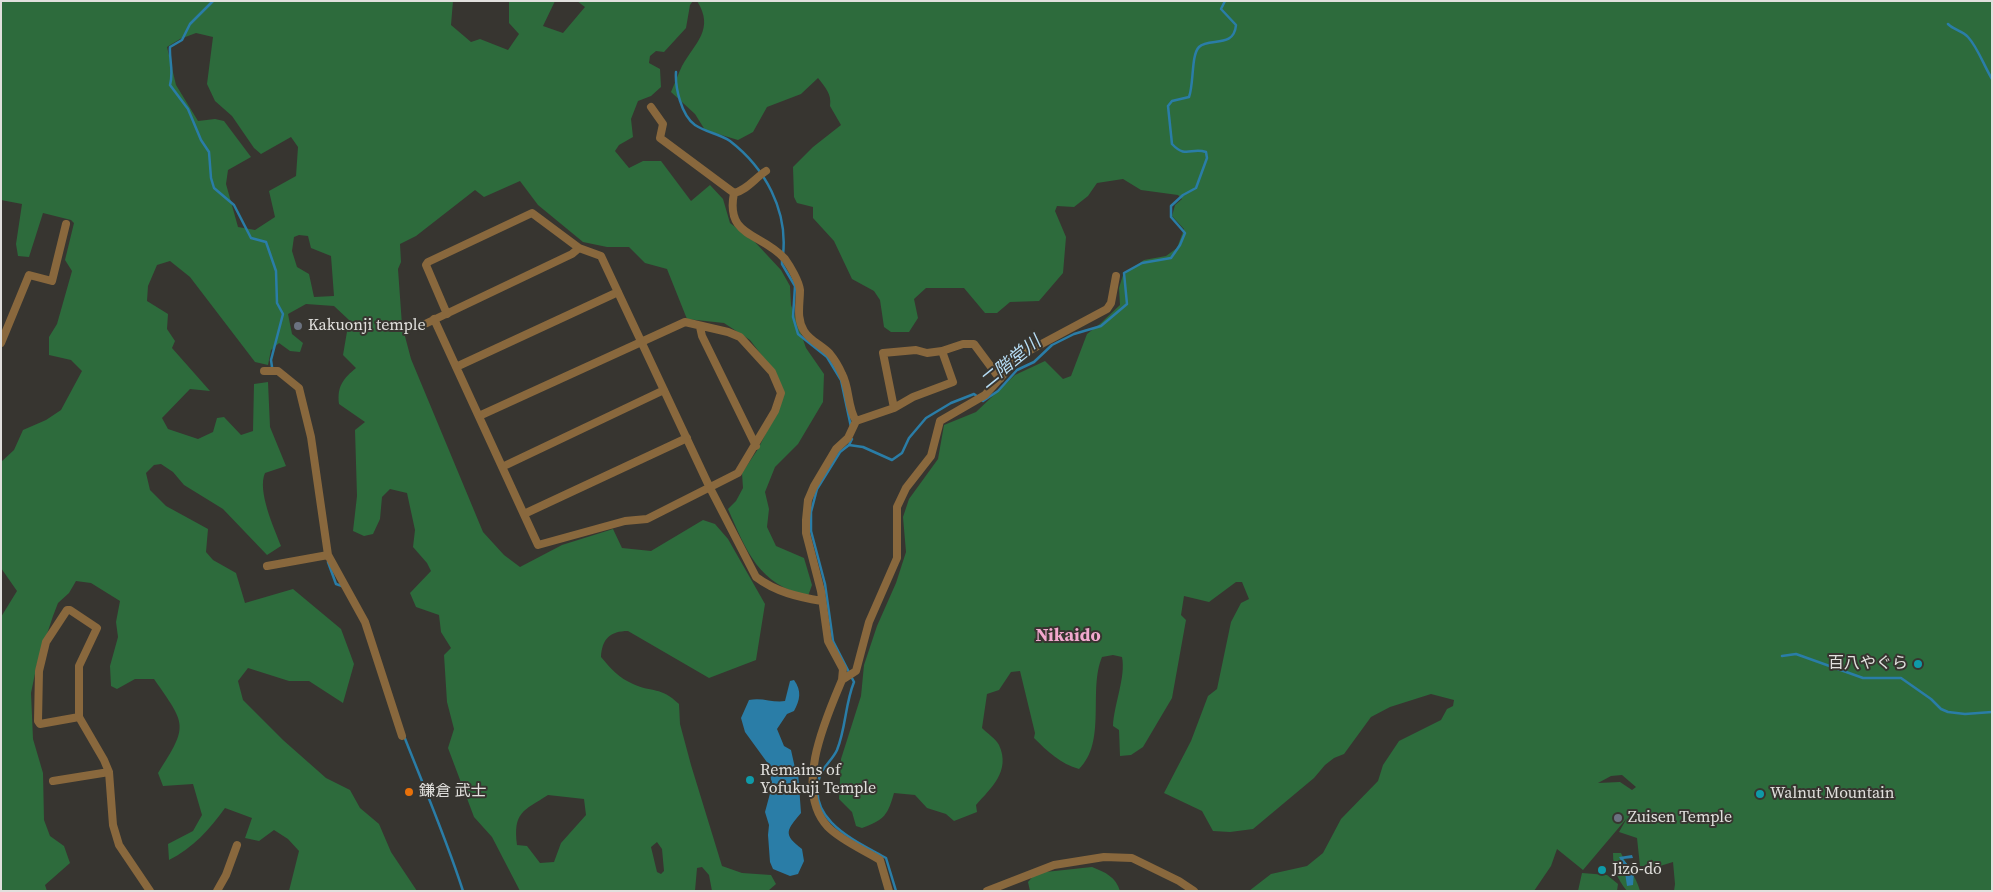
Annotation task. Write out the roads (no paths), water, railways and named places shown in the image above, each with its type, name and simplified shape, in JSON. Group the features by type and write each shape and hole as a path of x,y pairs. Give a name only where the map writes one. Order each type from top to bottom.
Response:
{"street":[{"path":"651,107 663,124 660,138 734,194"},
{"path":"734,194 743,190 751,181 766,171"},
{"path":"734,194 730,210 737,225 761,239 785,260 800,289 798,309 804,332 830,354 842,373 848,388 854,426"},
{"path":"447,314 426,265 428,262 532,213 579,248 601,256 709,486 756,577 768,586 792,596 822,601"},
{"path":"1,343 29,275 52,281 66,224"},
{"path":"425,324 572,254 579,248"},
{"path":"842,680 856,671 869,622 897,558 897,507 906,488 931,456 940,421 985,395 1020,355 1107,309 1111,303 1116,276"},
{"path":"456,367 618,292"},
{"path":"434,320 538,545 625,521 647,519 738,473 756,446 780,401 781,393 777,379 740,337 728,332 685,322 479,416"},
{"path":"700,327 702,336 756,446"},
{"path":"894,408 883,353 942,351 963,344 974,344 1000,379"},
{"path":"889,891 880,860 835,834 819,815 814,790 817,746 842,680 843,669 828,641 820,581 806,533 807,510 814,486 836,449 844,443 854,426 913,397 953,382 942,351"},
{"path":"264,371 278,371 299,388 311,437 328,555 366,622 402,736"},
{"path":"502,467 664,390"},
{"path":"524,514 687,438"},
{"path":"267,566 328,555"},
{"path":"79,717 40,724 38,721 39,671 46,642 66,610 70,610 97,628 79,666 79,717 104,760 108,772 113,825 119,845 150,891"},
{"path":"53,781 108,772"},
{"path":"217,891 226,875 237,845"},
{"path":"988,891 1054,865 1104,857 1132,858 1179,881 1194,891"}],"water":[{"path":"794,680 799,692 798,703 794,711 787,714 777,729 784,746 791,750 795,768 798,772 801,813 792,824 789,836 802,849 804,861 798,874 790,876 773,869 770,862 769,825 765,812 772,786 769,765 745,732 741,718 749,700 785,701 790,681"},
{"path":"1632,855 1633,858 1623,859 1634,872 1633,885 1627,886 1624,866 1619,857"}],"waterway":[{"path":"213,1 190,24 182,40 170,47 172,75 170,85 188,109 201,140 209,152 211,178 214,188 234,205 251,238 266,242 276,271 277,303 283,314 271,360 272,367"},
{"name":"二階堂川","path":"849,445 863,447 892,460 902,453 909,438 926,418 951,403 974,394 983,401 998,391 1017,370 1034,362 1052,345 1074,334 1101,326 1127,304 1124,273 1142,263 1171,258 1180,245 1185,233 1171,217 1171,206 1183,195 1196,188 1207,158 1206,152 1185,152 1172,144 1168,106 1172,101 1189,97 1195,56 1199,47 1203,44 1226,40 1234,32 1236,25 1221,9 1225,1"},
{"path":"1948,24 1972,41 1992,79"},
{"path":"676,72 680,100 690,120 695,125 730,141 743,152 763,177 778,206 784,238 783,255"},
{"path":"782,260 782,264 795,286 793,317 798,334 827,357 841,380 851,427"},
{"name":"二階堂川","path":"852,439 849,445 840,452 817,489 811,512 811,531 825,584 833,641 854,682 840,742 820,775 817,791 820,805 826,817 836,827 886,858 896,891"},
{"path":"328,562 336,584 342,586"},
{"path":"1782,656 1796,654 1863,678 1901,678 1931,699 1941,709 1948,712 1965,714 1992,712"},
{"path":"404,736 463,891"}],"place":[{"name":"Kakuonji temple","path":"298,326"},
{"name":"百八やぐら","path":"1918,664"},
{"name":"Remains of Yofukuji Temple","path":"750,780"},
{"name":"鎌倉 武士","path":"409,792"},
{"name":"Walnut Mountain","path":"1760,794"},
{"name":"Zuisen Temple","path":"1618,818"},
{"name":"Jizō-dō","path":"1602,870"}],"district":[{"name":"Nikaido","path":"1068,636"}]}
